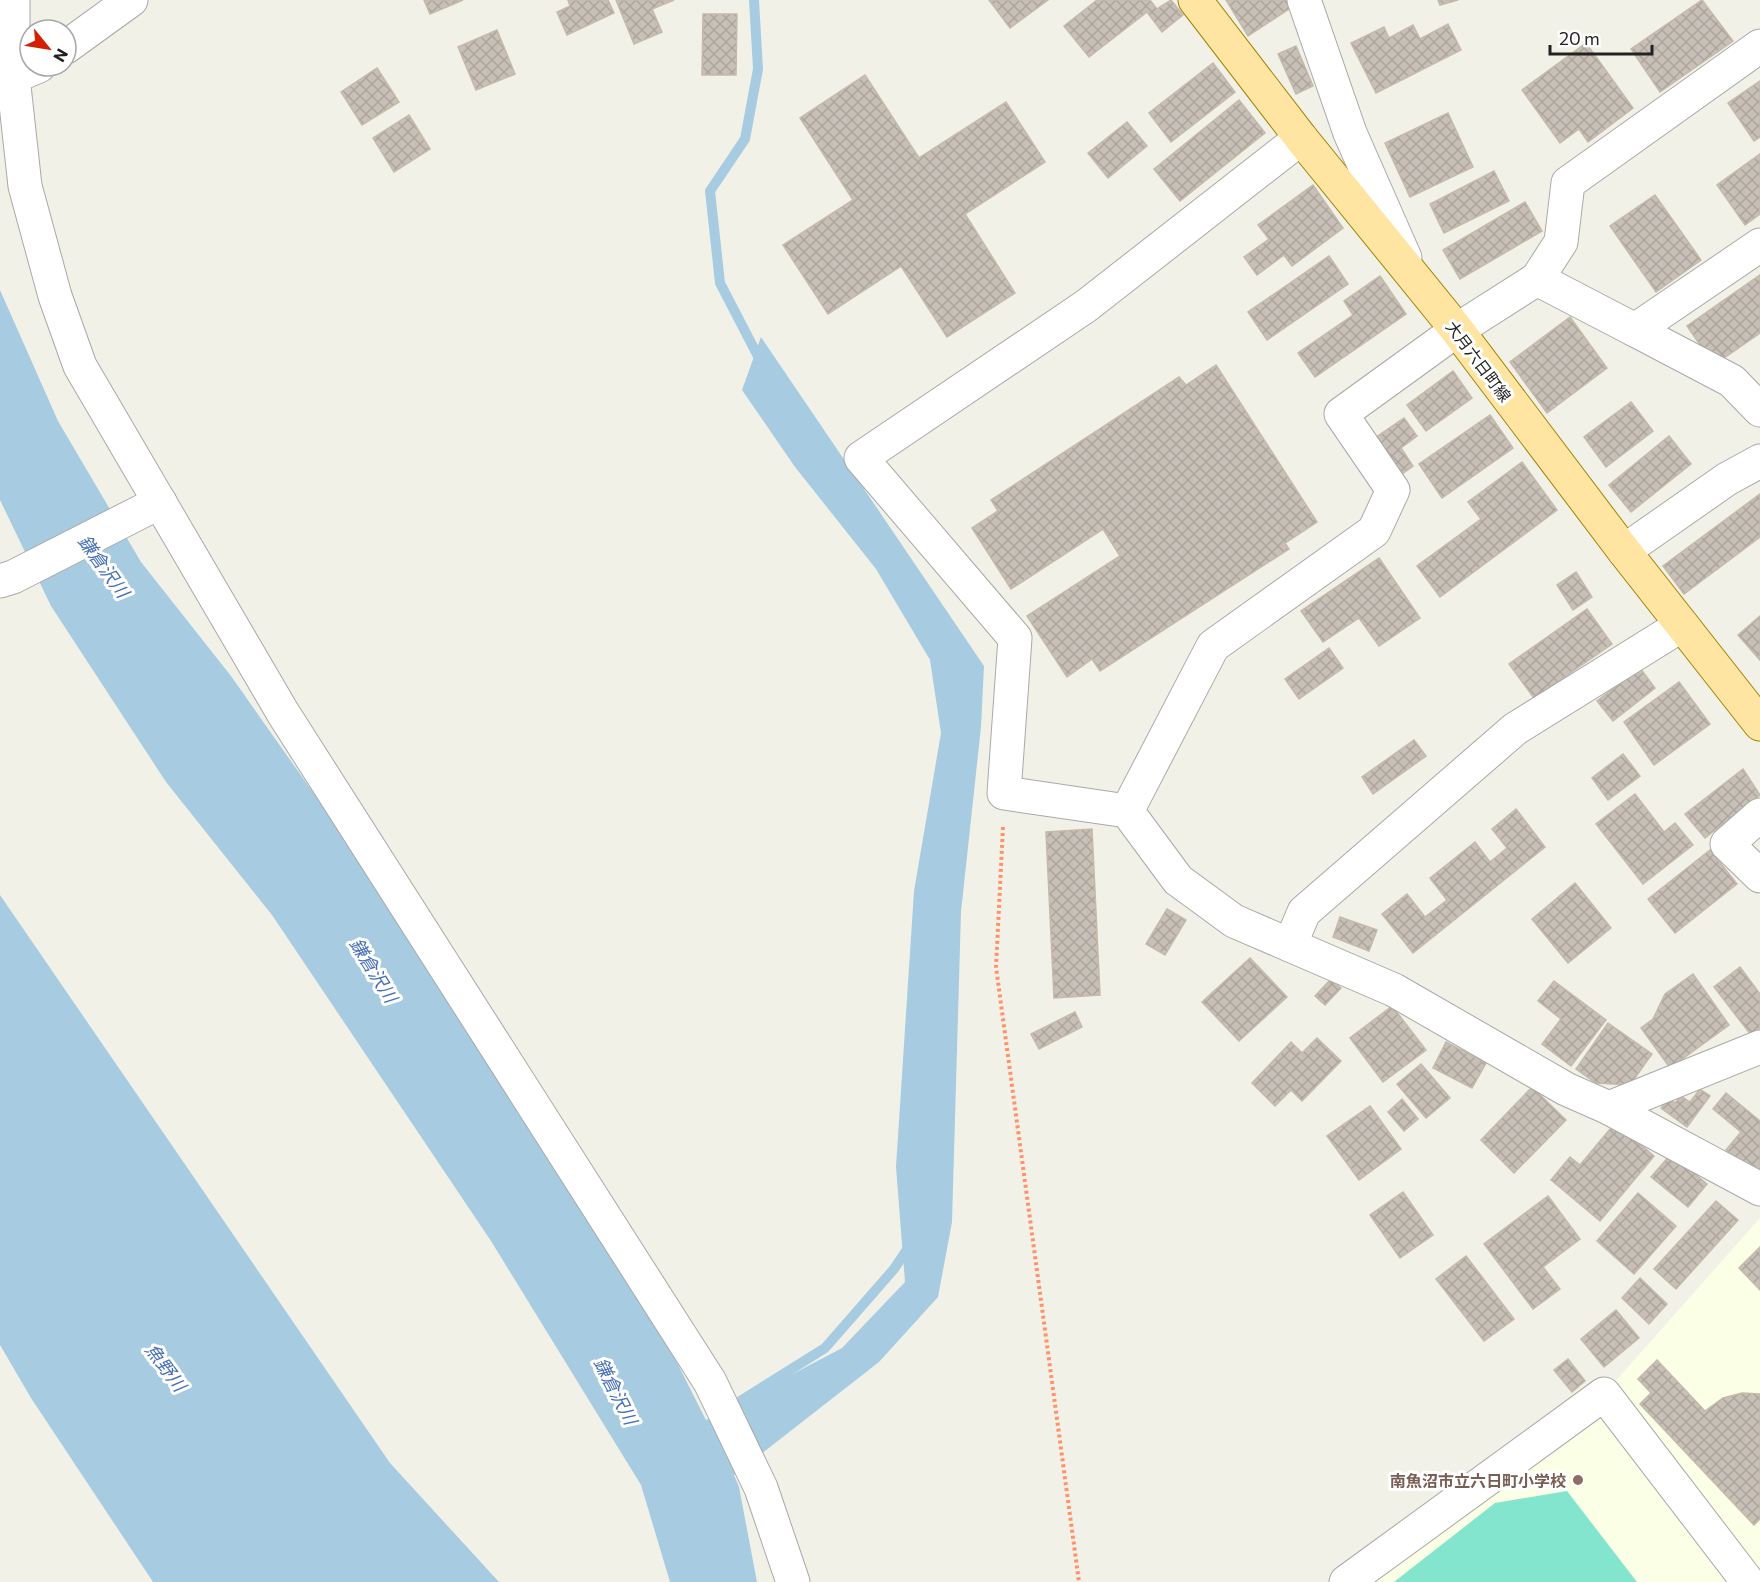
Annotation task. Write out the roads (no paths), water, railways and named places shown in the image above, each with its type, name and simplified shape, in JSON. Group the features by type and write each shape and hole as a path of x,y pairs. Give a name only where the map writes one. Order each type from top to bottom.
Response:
{"main road":[{"name":"大月六日町線","path":"1195,0 1301,138 1457,330 1760,724"}],"street":[{"path":"13,0 18,28"},
{"path":"78,38 131,0"},
{"path":"1304,0 1350,133 1413,276"},
{"path":"1127,810 1213,646 1374,531 1393,490 1341,414 1457,330 1538,279 1561,242 1568,183 1760,46"},
{"path":"26,78 25,186 55,296 80,366 146,510 283,713 714,1390 761,1488 793,1582"},
{"path":"1301,138 1086,306 861,458 1016,638 1004,793 1127,810 1178,880 1234,921 1394,990 1566,1089 1609,1107 1760,1189"},
{"path":"1635,330 1760,245"},
{"path":"1538,279 1732,381 1760,410"},
{"path":"1624,550 1726,478 1760,461"},
{"path":"7,579 146,510"},
{"path":"1290,945 1304,912 1515,729 1682,625"},
{"path":"1760,815 1727,844 1760,876"},
{"path":"1609,1107 1760,1047"},
{"path":"1346,1582 1604,1394 1748,1582 1760,1566"}],"water":[{"name":"鎌倉沢川","path":"0,290 58,421 141,562 231,676 405,923 564,1139 706,1420 842,1348 905,1282 896,1167 914,891 941,733 930,660 876,569 795,467 742,390 761,337 984,666 981,727 961,912 952,1222 938,1297 879,1362 734,1475 739,1487 757,1582 670,1582 641,1485 491,1241 272,915 166,782 51,606 0,500"},
{"name":"魚野川","path":"0,895 390,1463 499,1582 153,1582 31,1398 0,1345"}],"waterway":[{"path":"754,0 758,69 745,139 710,191 720,283 762,364"},
{"path":"726,1410 825,1348 894,1269 910,1245"}],"place":[{"name":"南魚沼市立六日町小学校","path":"1578,1480"}]}
